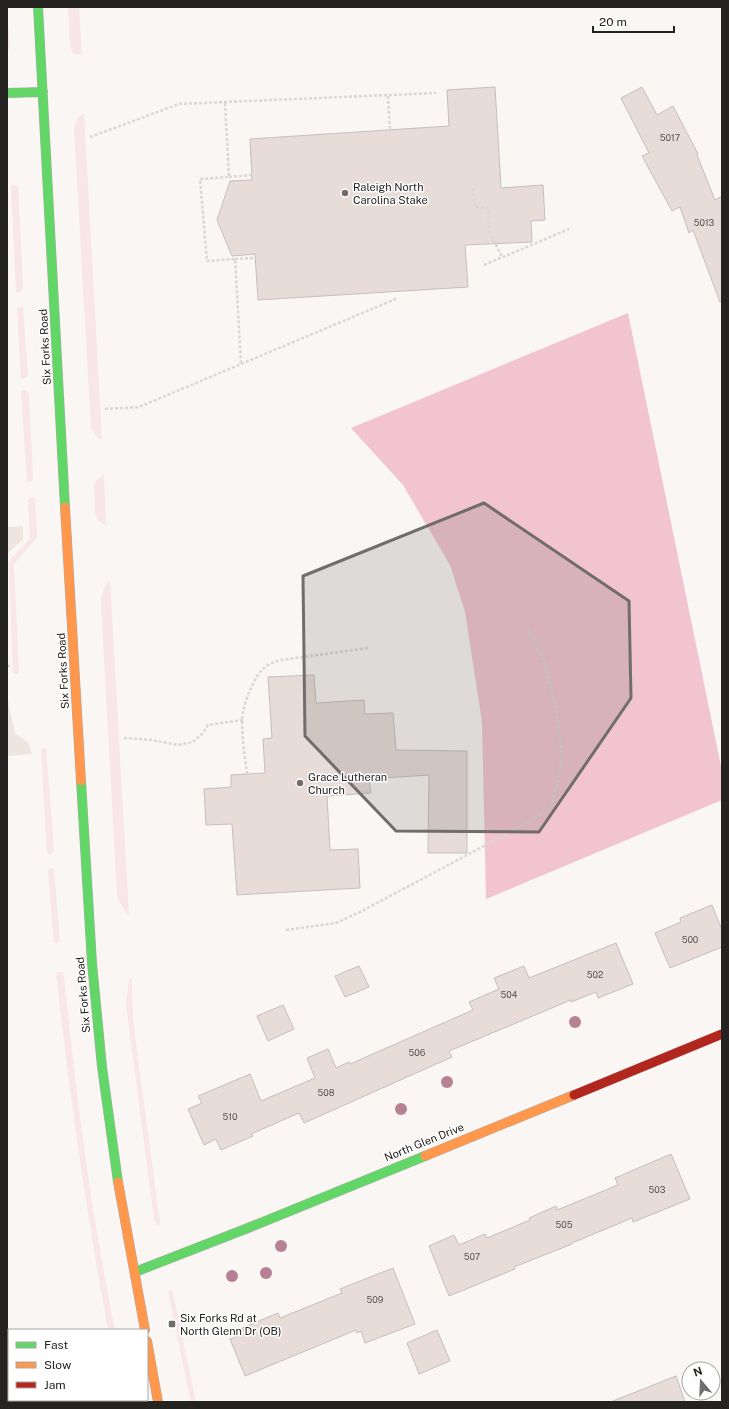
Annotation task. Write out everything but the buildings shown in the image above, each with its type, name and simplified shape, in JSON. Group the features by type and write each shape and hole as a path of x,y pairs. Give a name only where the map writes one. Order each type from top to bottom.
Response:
{"main road":[{"name":"Six Forks Road","path":"38,7 78,713 83,826 92,963 102,1067 116,1172 145,1329"},
{"path":"7,93 42,92"},
{"name":"North Glen Drive","path":"135,1272 248,1228 722,1034"},
{"path":"148,1347 158,1402"}],"path":[{"path":"90,137 179,104 436,93"},
{"path":"388,96 390,130"},
{"path":"225,103 230,177"},
{"path":"252,175 200,179 207,261 255,258"},
{"path":"473,188 475,207 488,208 489,231 502,257"},
{"path":"484,265 569,229"},
{"path":"235,259 241,365"},
{"path":"105,409 139,407 398,298"},
{"path":"286,930 336,923 360,912 529,822 551,806 558,782 562,754 557,713 545,664 527,627"},
{"path":"247,774 243,712 248,694 258,674 270,663 281,660 368,648"},
{"path":"124,738 152,740 178,745 193,742 203,733 208,724 243,720"},
{"path":"115,1402 120,1401"}],"highlighted area":[{"path":"484,503 629,601 631,698 539,832 396,831 305,736 303,576"}],"shaded area":[{"path":"7,7 10,45 7,51"},
{"path":"68,7 79,7 82,54 74,54 70,47"},
{"path":"84,113 102,440 97,437 91,428 74,128 78,118"},
{"path":"11,185 18,186 23,287 18,293 16,293"},
{"path":"23,307 28,375 27,377 21,379 17,308"},
{"path":"628,313 722,771 722,800 486,899 482,722 465,612 450,565 403,485 351,428"},
{"path":"26,390 29,394 33,477 30,482 27,482 21,391"},
{"path":"104,474 106,526 98,520 95,512 94,487 96,481"},
{"path":"32,497 35,499 37,537 14,564 19,674 13,673 9,565 11,559 30,539 28,500"},
{"path":"23,526 23,539 7,554 7,527"},
{"path":"110,580 129,916 119,902 117,894 101,605 103,591"},
{"path":"7,696 15,734 28,742 32,754 7,756"},
{"path":"46,748 54,851 51,854 47,854 41,750"},
{"path":"50,868 54,869 60,941 57,943 54,943 48,871"},
{"path":"56,972 62,972 64,976 91,1198 115,1329 108,1329 92,1241 72,1107"},
{"path":"132,978 134,1029 160,1223 158,1226 154,1219 126,1004 129,980"},
{"path":"172,1289 196,1402 191,1402 168,1292"}],"traffic: fast":[{"path":"38,7 65,507"},
{"path":"7,93 43,92"},
{"path":"81,781 92,963 102,1067 118,1182"},
{"path":"135,1272 425,1156"}],"traffic: slow":[{"path":"65,507 81,781"},
{"path":"425,1156 574,1095"},
{"path":"118,1182 145,1329"},
{"path":"148,1347 158,1402"}],"traffic: jam":[{"path":"574,1095 722,1034"}],"place":[{"name":"Raleigh North Carolina Stake","path":"345,193"},
{"name":"Grace Lutheran Church","path":"300,783"},
{"name":"Six Forks Rd at North Glenn Dr (OB)","path":"172,1324"}]}
